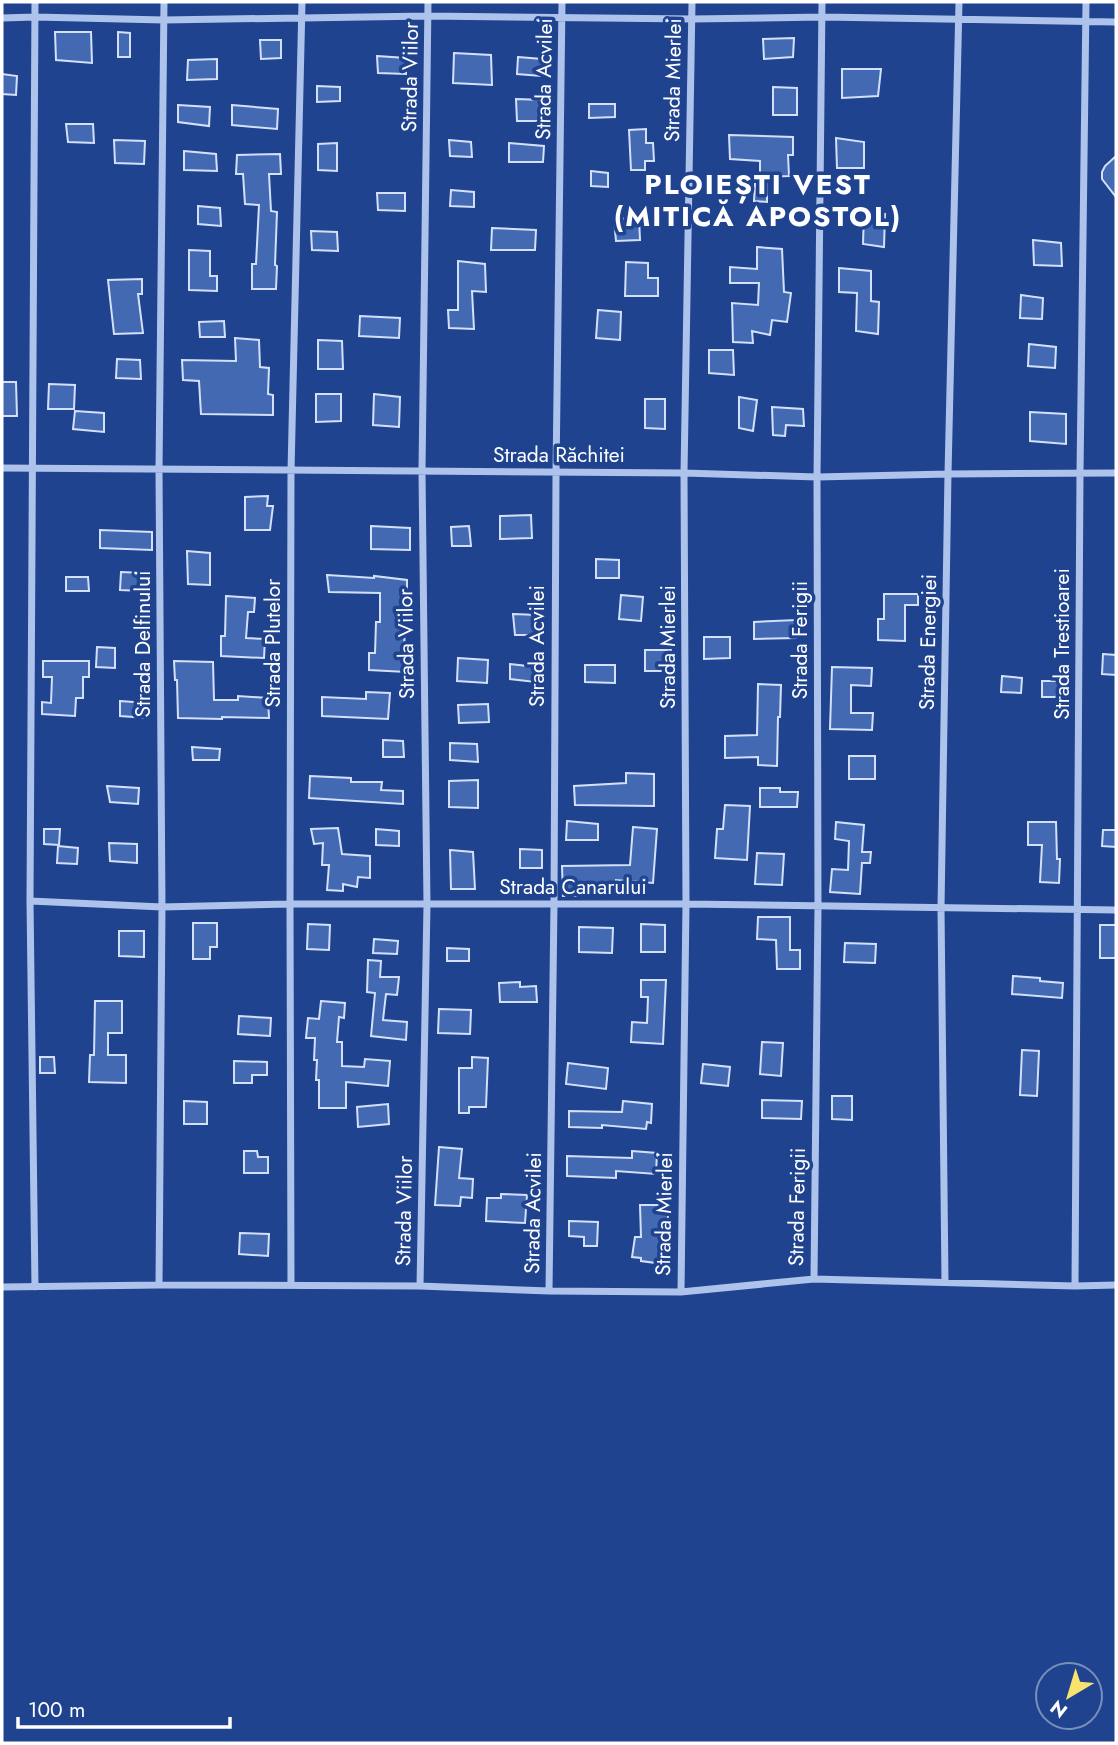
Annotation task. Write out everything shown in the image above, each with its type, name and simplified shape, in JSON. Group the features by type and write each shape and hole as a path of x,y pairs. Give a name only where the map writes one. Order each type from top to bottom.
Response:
{"street":[{"path":"35,1287 30,901 36,2"},
{"name":"Strada Delfinului","path":"159,1285 162,906 159,470 164,2"},
{"name":"Strada Plutelor","path":"291,1285 291,471 302,2"},
{"name":"Strada Viilor","path":"420,1286 427,905 422,471 428,2"},
{"name":"Strada Acvilei","path":"549,1291 562,2"},
{"name":"Strada Mierlei","path":"681,1292 686,904 684,473 692,2"},
{"name":"Strada Ferigii","path":"814,1279 822,2"},
{"name":"Strada Energiei","path":"945,1282 941,908 959,2"},
{"name":"Strada Trestioarei","path":"1075,1286 1086,2"},
{"path":"2,18 164,20 428,16 692,19 823,17 1116,22"},
{"name":"Strada Răchitei","path":"2,468 684,473 817,477 1116,473"},
{"name":"Strada Canarului","path":"30,901 162,906 686,904 1116,910"},
{"path":"2,1287 291,1285 681,1292 814,1279 1075,1286 1116,1284"}],"building":[{"path":"55,32 91,32 92,63 56,60"},
{"path":"118,32 130,33 130,57 118,57"},
{"path":"794,38 793,57 764,59 763,39"},
{"path":"260,40 281,40 281,58 261,59"},
{"path":"454,53 491,55 492,85 453,83"},
{"path":"377,56 406,58 406,74 378,73"},
{"path":"518,57 542,59 541,76 517,74"},
{"path":"217,59 217,79 187,80 188,60"},
{"path":"842,69 881,69 878,96 842,98"},
{"path":"2,74 17,76 16,95 2,94"},
{"path":"317,86 340,87 340,101 317,102"},
{"path":"773,87 797,88 797,115 773,115"},
{"path":"516,99 544,100 543,121 517,121"},
{"path":"589,104 615,104 615,117 589,118"},
{"path":"178,105 210,107 209,126 178,122"},
{"path":"232,105 278,109 277,129 232,125"},
{"path":"66,124 93,124 94,143 68,142"},
{"path":"646,129 646,143 653,143 654,161 645,161 645,170 631,170 629,130"},
{"path":"729,135 793,137 793,155 788,155 789,176 760,177 760,161 730,159"},
{"path":"836,138 864,142 864,168 837,168"},
{"path":"114,140 145,141 144,164 115,163"},
{"path":"449,140 471,142 472,157 450,156"},
{"path":"337,143 337,171 318,170 318,144"},
{"path":"509,143 544,146 543,162 509,162"},
{"path":"184,151 216,154 217,171 184,170"},
{"path":"280,154 281,174 269,174 271,211 277,212 276,289 252,289 259,205 245,204 243,174 236,174 237,155"},
{"path":"1116,156 1116,197 1102,179 1102,172"},
{"path":"591,171 608,173 608,187 591,186"},
{"path":"755,184 767,184 767,202 754,201"},
{"path":"451,190 474,192 474,207 450,206"},
{"path":"377,193 405,193 405,211 378,210"},
{"path":"198,206 220,208 221,226 198,224"},
{"path":"864,212 885,214 884,247 863,244"},
{"path":"639,218 640,240 616,241 614,219"},
{"path":"492,228 536,230 535,250 491,250"},
{"path":"311,231 337,232 338,251 312,250"},
{"path":"1033,240 1061,243 1062,266 1034,265"},
{"path":"757,247 782,249 784,292 791,293 787,322 772,320 770,335 752,331 753,343 733,342 732,303 758,305 759,283 730,283 730,267 757,269"},
{"path":"189,250 210,251 210,276 217,276 217,291 189,290"},
{"path":"458,261 485,264 486,292 472,291 474,329 449,328 448,310 458,310"},
{"path":"626,262 648,263 648,278 658,278 658,296 625,296"},
{"path":"839,268 871,271 871,301 879,302 878,334 856,331 857,293 839,292"},
{"path":"142,279 142,294 138,294 143,333 114,334 108,280"},
{"path":"1021,295 1043,298 1042,319 1020,318"},
{"path":"598,310 621,312 620,340 596,338"},
{"path":"360,316 400,318 399,338 359,336"},
{"path":"224,321 225,337 200,337 199,322"},
{"path":"235,338 259,340 260,367 269,368 268,394 273,395 273,415 201,414 199,381 183,380 182,360 236,361"},
{"path":"318,340 342,341 343,369 318,369"},
{"path":"1029,344 1056,347 1055,368 1028,366"},
{"path":"709,350 733,350 734,375 709,373"},
{"path":"117,359 140,360 141,379 116,378"},
{"path":"2,382 16,382 17,416 2,416"},
{"path":"49,384 75,385 74,409 48,409"},
{"path":"316,394 341,394 341,421 316,422"},
{"path":"374,394 400,397 399,427 373,425"},
{"path":"739,397 757,400 753,431 739,428"},
{"path":"645,399 665,399 665,429 645,428"},
{"path":"772,407 803,409 804,426 786,425 785,436 773,435"},
{"path":"75,411 104,413 104,432 73,429"},
{"path":"1030,412 1066,414 1066,444 1030,441"},
{"path":"268,496 267,506 273,506 270,530 245,530 245,497"},
{"path":"531,515 532,538 500,539 500,516"},
{"path":"371,526 410,528 410,550 371,549"},
{"path":"469,526 471,546 452,546 451,527"},
{"path":"100,530 152,532 152,550 100,548"},
{"path":"187,551 210,553 210,585 188,584"},
{"path":"596,559 619,560 619,578 596,578"},
{"path":"121,572 145,573 144,591 120,590"},
{"path":"327,575 407,580 410,620 405,619 406,672 369,670 369,653 375,653 376,622 380,622 380,593 329,592"},
{"path":"66,577 88,577 89,591 66,591"},
{"path":"884,594 918,594 918,605 905,605 905,641 878,640 878,619 884,619"},
{"path":"621,595 643,597 641,621 619,619"},
{"path":"226,596 255,598 254,612 248,612 246,638 265,639 264,658 221,656 221,636 225,636"},
{"path":"513,614 538,615 539,635 515,635"},
{"path":"796,620 796,638 754,639 754,622"},
{"path":"704,637 730,637 730,658 704,659"},
{"path":"97,647 115,648 115,668 96,667"},
{"path":"645,650 671,650 670,671 645,671"},
{"path":"1103,654 1116,655 1116,675 1102,674"},
{"path":"458,658 488,660 487,683 457,681"},
{"path":"43,661 89,661 89,677 83,677 83,698 76,698 75,716 42,714 42,702 51,703 52,677 43,677"},
{"path":"174,661 213,662 214,700 238,700 238,696 268,698 269,718 178,718"},
{"path":"510,664 536,667 535,682 510,679"},
{"path":"585,665 615,665 615,683 585,682"},
{"path":"832,667 872,668 871,686 851,685 851,713 873,713 872,730 830,729"},
{"path":"1002,676 1022,678 1021,693 1001,692"},
{"path":"1042,681 1061,681 1061,697 1042,697"},
{"path":"758,684 781,685 777,766 758,765 758,757 725,758 725,736 757,735"},
{"path":"366,692 390,693 388,719 322,716 322,697 366,699"},
{"path":"120,701 147,703 147,718 120,716"},
{"path":"488,704 489,722 459,723 458,705"},
{"path":"383,740 403,741 404,757 383,757"},
{"path":"450,743 477,744 478,762 450,760"},
{"path":"192,747 220,749 219,760 193,760"},
{"path":"849,756 875,756 875,779 849,779"},
{"path":"626,773 654,774 654,806 575,805 574,786 626,783"},
{"path":"310,776 351,778 351,782 382,782 381,790 403,791 403,804 309,798"},
{"path":"478,780 478,808 449,807 449,781"},
{"path":"107,786 139,788 138,804 110,802"},
{"path":"760,788 798,792 797,807 760,807"},
{"path":"725,805 750,806 747,860 715,858 717,829 723,829"},
{"path":"567,821 598,824 598,840 566,840"},
{"path":"836,822 864,825 862,852 871,852 870,863 862,863 860,894 830,892 832,869 848,870 849,841 835,839"},
{"path":"1028,822 1056,822 1057,859 1060,859 1059,883 1040,882 1042,845 1028,845"},
{"path":"633,827 657,829 653,883 616,880 616,890 597,890 597,895 563,896 562,866 630,865"},
{"path":"338,828 342,854 370,856 370,878 358,877 357,887 343,884 343,891 327,890 329,865 322,865 323,843 314,844 311,829"},
{"path":"44,829 60,829 59,845 44,844"},
{"path":"376,829 399,831 399,846 376,845"},
{"path":"1103,830 1116,830 1116,847 1102,846"},
{"path":"109,843 137,844 137,863 110,861"},
{"path":"58,846 78,848 77,864 57,863"},
{"path":"520,849 542,850 542,868 520,868"},
{"path":"450,850 473,852 475,889 451,889"},
{"path":"757,853 784,854 782,885 755,884"},
{"path":"758,917 790,917 790,950 800,950 800,969 777,969 776,940 757,939"},
{"path":"193,923 217,923 217,947 210,947 210,959 193,959"},
{"path":"308,924 330,925 329,950 307,949"},
{"path":"641,924 665,925 665,952 641,952"},
{"path":"1100,925 1116,925 1116,958 1100,958"},
{"path":"579,927 613,928 612,953 579,952"},
{"path":"119,931 144,931 144,957 119,956"},
{"path":"374,939 398,941 397,954 373,953"},
{"path":"845,943 876,944 875,963 844,962"},
{"path":"447,948 469,949 469,961 447,961"},
{"path":"368,960 381,961 380,977 399,977 397,995 386,994 383,1020 407,1022 406,1040 371,1036 375,993 367,992"},
{"path":"1013,976 1063,983 1062,998 1012,994"},
{"path":"641,980 666,980 663,1044 631,1042 632,1022 647,1023 648,997 641,997"},
{"path":"520,982 520,987 536,986 537,1002 500,1002 499,983"},
{"path":"95,1001 122,1001 122,1033 108,1033 108,1055 126,1055 126,1083 89,1082 90,1055 94,1055"},
{"path":"321,1001 345,1003 344,1018 339,1017 337,1042 342,1042 342,1066 364,1067 365,1059 390,1061 388,1086 346,1082 346,1108 319,1108 317,1060 314,1060 315,1038 306,1038 308,1018 319,1019"},
{"path":"439,1009 471,1010 470,1034 438,1033"},
{"path":"239,1016 271,1018 270,1036 238,1034"},
{"path":"762,1042 783,1043 781,1076 760,1074"},
{"path":"1022,1050 1039,1051 1037,1096 1020,1095"},
{"path":"40,1057 54,1057 55,1073 40,1073"},
{"path":"472,1057 488,1058 486,1107 469,1107 469,1113 459,1113 459,1068 472,1068"},
{"path":"234,1061 267,1062 267,1075 252,1075 252,1083 234,1083"},
{"path":"568,1063 608,1068 606,1089 566,1084"},
{"path":"703,1064 730,1067 728,1086 701,1083"},
{"path":"832,1096 852,1096 852,1120 832,1119"},
{"path":"762,1100 802,1101 801,1119 762,1118"},
{"path":"184,1101 207,1102 207,1124 184,1124"},
{"path":"623,1101 652,1104 651,1123 647,1122 646,1129 602,1125 602,1128 569,1127 569,1111 622,1112"},
{"path":"388,1104 389,1124 358,1127 357,1107"},
{"path":"439,1147 462,1149 459,1178 473,1179 472,1198 461,1197 460,1206 435,1205"},
{"path":"244,1151 257,1151 258,1157 268,1157 268,1173 244,1173"},
{"path":"632,1151 657,1153 656,1174 616,1171 616,1178 567,1176 567,1156 632,1158"},
{"path":"501,1194 527,1195 525,1223 486,1221 487,1198 501,1198"},
{"path":"640,1205 668,1205 668,1220 664,1220 660,1249 665,1250 664,1264 632,1257 635,1237 641,1237"},
{"path":"569,1221 598,1222 597,1246 584,1246 584,1237 569,1236"},
{"path":"240,1233 269,1234 268,1256 239,1254"}],"district":[{"name":"PLOIEȘTI VEST (MITICĂ APOSTOL)","path":"758,200"}]}
